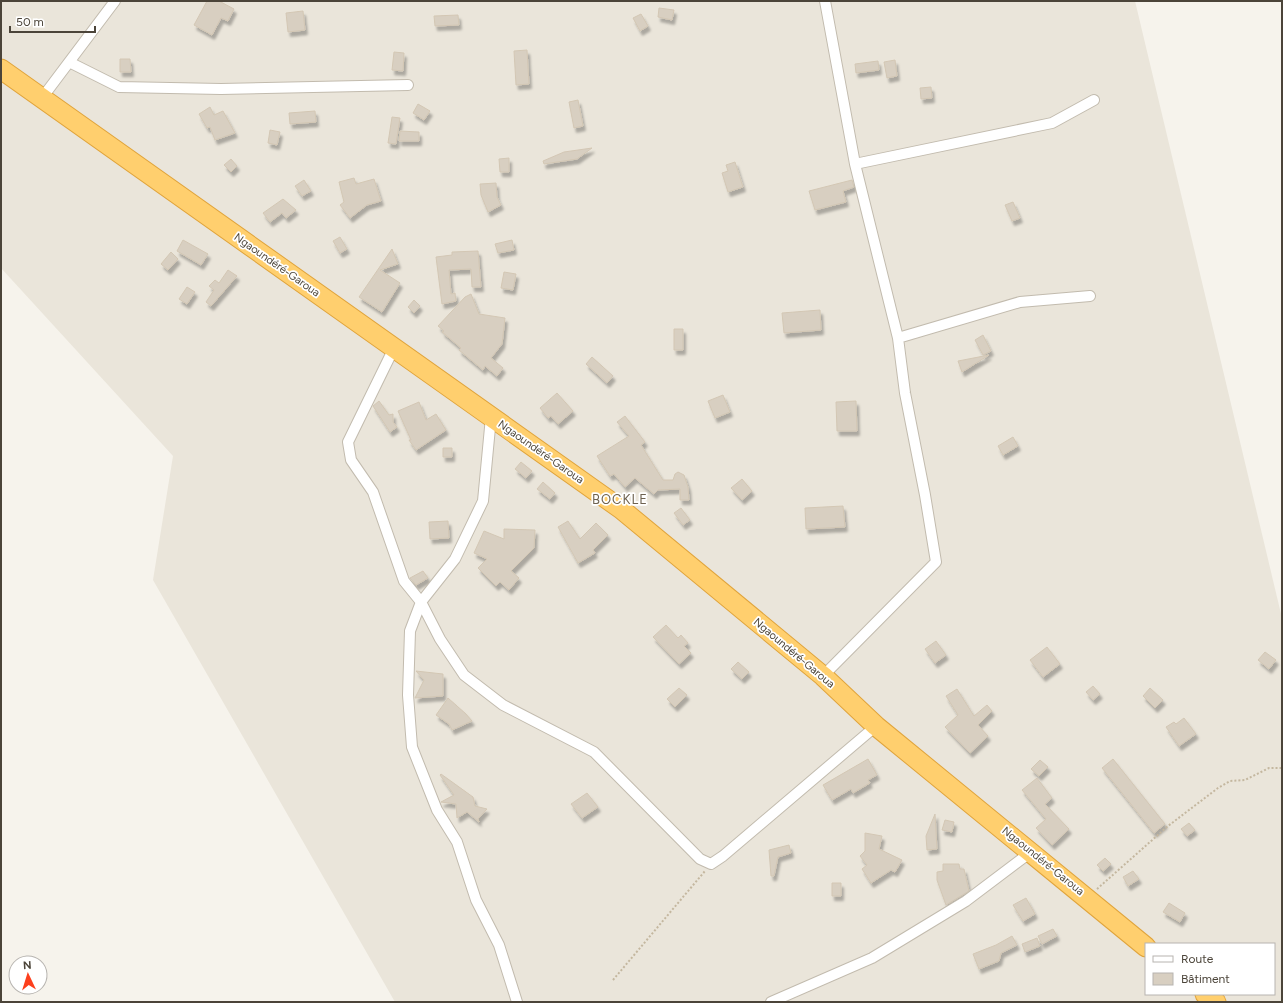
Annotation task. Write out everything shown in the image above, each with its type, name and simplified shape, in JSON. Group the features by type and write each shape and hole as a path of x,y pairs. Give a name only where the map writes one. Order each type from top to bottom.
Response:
{"highway":[{"name":"Ngaoundéré-Garoua","path":"1,69 621,509 823,676 876,726 1145,945"},
{"path":"1206,995 1216,1002"}],"street":[{"path":"42,98 115,1"},
{"path":"823,676 936,562 925,495 905,393 898,338 855,164 825,1"},
{"path":"69,62 119,87 221,89 408,85"},
{"path":"855,164 1052,123 1094,100"},
{"path":"898,338 1020,302 1090,296"},
{"path":"394,348 348,442 351,460 373,492 404,581 421,602 440,639 464,675 503,705 594,752 700,859 711,864 723,856 876,726"},
{"path":"491,417 483,501 455,559 421,602 410,632 408,695 412,747 437,810 457,842 476,900 499,945 517,1002"},
{"path":"771,1002 872,958 966,901 1031,852"}],"path":[{"path":"1088,898 1168,826 1218,788 1230,781 1245,780 1269,768 1282,768"},
{"path":"613,980 711,864"}],"shaded area":[{"path":"1,1 1135,1 1282,618 1282,1002 395,1002 153,580 173,456 1,268"}],"building":[{"path":"207,1 219,1 234,9 228,21 221,18 212,35 194,25"},
{"path":"659,8 674,10 672,20 658,17"},
{"path":"303,11 305,30 288,32 286,13"},
{"path":"641,14 648,26 640,31 633,18"},
{"path":"458,15 459,25 435,26 434,16"},
{"path":"527,50 529,84 516,85 514,51"},
{"path":"394,52 404,53 403,71 392,70"},
{"path":"120,59 130,59 131,72 120,72"},
{"path":"895,60 897,76 887,78 884,62"},
{"path":"878,61 879,70 856,73 855,64"},
{"path":"931,87 932,98 921,99 920,88"},
{"path":"578,100 583,126 574,128 569,102"},
{"path":"418,104 430,111 424,120 413,113"},
{"path":"210,107 214,115 223,111 235,133 215,140 210,127 207,128 199,114"},
{"path":"315,111 316,122 290,124 289,113"},
{"path":"392,117 400,118 396,144 388,143"},
{"path":"270,130 280,132 277,145 268,143"},
{"path":"400,131 419,132 419,141 399,141"},
{"path":"592,148 577,159 544,164 543,161 564,152"},
{"path":"509,158 509,172 500,172 499,159"},
{"path":"231,159 237,166 231,172 224,165"},
{"path":"735,162 743,187 728,192 722,173 728,171 726,165"},
{"path":"354,178 356,184 374,179 381,201 367,205 350,218 340,205 344,202 339,182"},
{"path":"304,180 311,191 302,196 295,186"},
{"path":"852,180 854,187 843,191 846,202 815,210 809,191"},
{"path":"496,183 497,197 501,205 488,212 481,195 480,184"},
{"path":"283,199 296,210 286,218 282,213 270,222 263,213"},
{"path":"1013,202 1020,218 1012,221 1005,205"},
{"path":"340,237 347,249 340,253 333,241"},
{"path":"183,240 208,254 201,265 177,251"},
{"path":"512,240 514,250 498,253 495,244"},
{"path":"392,249 398,264 380,270 400,283 382,312 359,297"},
{"path":"478,251 481,287 472,287 471,269 449,270 451,294 455,293 456,301 442,304 436,257 452,255 452,252"},
{"path":"171,252 178,259 168,270 161,264"},
{"path":"228,270 237,276 211,306 206,302 214,290 209,286 215,280 219,283"},
{"path":"504,272 516,274 513,290 501,288"},
{"path":"187,287 195,292 187,304 179,299"},
{"path":"471,294 479,314 505,318 502,344 491,358 503,368 497,376 485,366 483,370 459,350 461,348 442,332 444,331 438,326 465,297"},
{"path":"414,300 420,306 414,313 408,307"},
{"path":"820,310 821,330 784,333 782,313"},
{"path":"674,329 683,329 683,350 674,350"},
{"path":"983,335 991,351 983,355 975,340"},
{"path":"989,355 962,372 958,361"},
{"path":"592,357 613,376 607,383 586,364"},
{"path":"557,393 573,411 558,424 551,416 548,418 540,408"},
{"path":"723,395 730,412 715,418 708,401"},
{"path":"379,401 389,415 393,414 393,422 397,427 390,432 373,406"},
{"path":"856,401 857,431 837,431 836,402"},
{"path":"419,402 426,420 436,414 446,430 416,450 409,440 411,440 398,411"},
{"path":"625,416 645,442 641,445 663,480 673,480 675,474 678,472 684,475 688,487 689,500 680,500 680,489 658,490 654,494 635,478 625,487 614,474 610,476 597,456 629,436 617,422"},
{"path":"1013,437 1018,446 1003,455 998,446"},
{"path":"443,448 452,448 452,457 443,457"},
{"path":"521,462 532,471 526,478 515,469"},
{"path":"742,479 752,491 742,500 731,488"},
{"path":"543,482 555,493 550,499 537,489"},
{"path":"843,506 845,527 806,529 805,508"},
{"path":"681,508 690,520 683,525 674,513"},
{"path":"448,521 449,538 430,539 429,522"},
{"path":"568,521 580,539 596,523 608,535 593,550 595,553 578,563 558,527"},
{"path":"504,529 535,530 534,548 511,571 519,578 509,590 500,582 496,586 478,568 487,559 474,553 484,531 504,539"},
{"path":"423,571 428,578 416,585 410,578"},
{"path":"666,625 678,638 681,635 688,643 684,646 691,653 679,664 653,637"},
{"path":"936,641 946,655 935,663 925,649"},
{"path":"1047,647 1060,664 1043,677 1030,660"},
{"path":"1265,652 1276,660 1269,669 1258,660"},
{"path":"738,662 749,672 742,679 731,669"},
{"path":"416,671 443,674 443,696 415,698 424,680"},
{"path":"1093,686 1100,694 1093,700 1086,692"},
{"path":"679,688 687,695 675,707 667,699"},
{"path":"1150,688 1163,700 1155,708 1143,696"},
{"path":"957,689 974,716 987,705 992,711 978,725 988,736 970,753 945,727 958,715 946,696"},
{"path":"448,698 472,721 452,730 449,724 436,715"},
{"path":"1184,718 1196,734 1179,746 1166,727 1174,722 1176,724"},
{"path":"868,759 877,775 868,780 870,783 853,793 851,789 832,800 823,785"},
{"path":"1113,759 1165,824 1154,833 1102,768"},
{"path":"1040,760 1048,767 1039,776 1031,769"},
{"path":"441,774 473,797 475,806 487,809 478,819 479,822 467,812 457,818 456,804 441,802 454,795 440,775"},
{"path":"1037,778 1052,798 1045,804 1069,829 1052,845 1036,828 1046,819 1022,790"},
{"path":"587,793 598,807 582,818 571,804"},
{"path":"935,814 937,849 927,850 926,836"},
{"path":"945,820 954,822 952,832 942,830"},
{"path":"1189,823 1195,830 1187,836 1181,829"},
{"path":"865,833 882,836 879,849 902,860 895,872 891,870 871,883 862,869 867,865 860,856 865,851"},
{"path":"789,845 791,853 778,857 774,876 771,876 769,850"},
{"path":"1105,858 1111,864 1103,871 1097,865"},
{"path":"943,864 959,864 960,869 964,869 969,891 946,905 937,880 937,872 943,871"},
{"path":"1133,871 1139,879 1128,886 1123,877"},
{"path":"832,883 841,883 841,896 832,896"},
{"path":"1026,898 1035,914 1023,921 1013,905"},
{"path":"1169,903 1185,913 1180,922 1163,912"},
{"path":"1053,929 1057,936 1042,944 1038,936"},
{"path":"1012,936 1017,945 1001,953 999,961 979,969 973,954 996,945"},
{"path":"1037,938 1040,946 1025,952 1022,944"}],"district":[{"name":"BOCKLE","path":"620,499"}]}
